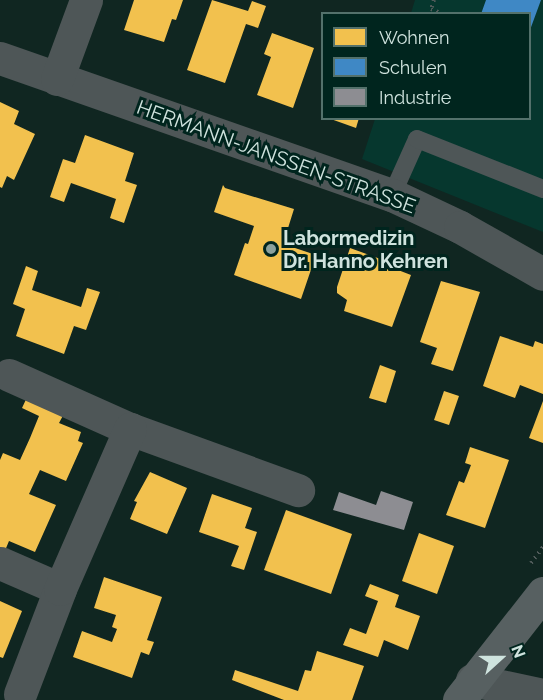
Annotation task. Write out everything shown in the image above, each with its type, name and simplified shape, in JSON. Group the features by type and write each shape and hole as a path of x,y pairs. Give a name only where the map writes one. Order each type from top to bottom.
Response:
{"main road":[{"path":"466,690 543,593"}],"street":[{"path":"57,79 86,0"},
{"name":"HERMANN-JANSSEN-STRASSE","path":"0,58 392,195 460,227 543,274"},
{"path":"9,375 130,429 298,490"},
{"path":"20,694 60,588 130,429"},
{"path":"0,563 60,588"},
{"path":"466,690 543,695"}],"lane":[{"path":"392,195 417,139 543,189"}],"path":[{"path":"434,0 431,9 438,12"}],"shaded area":[{"path":"415,0 543,0 543,232 362,159 375,120 531,120 531,12 411,12"}],"building: Wohnen":[{"path":"134,0 183,0 176,20 172,19 164,42 124,30"},
{"path":"212,0 248,11 252,1 266,6 258,28 246,24 225,83 187,70"},
{"path":"272,33 314,48 293,108 257,95 271,57 264,54"},
{"path":"0,102 19,111 14,124 35,134 14,180 7,176 2,188 0,187"},
{"path":"334,120 358,120 356,128"},
{"path":"85,135 134,153 125,181 137,185 124,223 110,218 116,199 71,183 64,202 50,197 63,159 75,163"},
{"name":"Labormedizin Dr. Hanno Kehren","path":"223,185 225,188 294,209 283,244 316,255 301,299 234,275 245,243 248,244 254,226 214,212"},
{"path":"350,248 386,261 385,265 411,275 392,327 344,311 347,300 337,293 337,287"},
{"path":"26,266 38,271 32,290 81,307 87,288 100,292 86,330 74,326 64,354 16,336 25,309 13,304"},
{"path":"441,281 480,292 453,371 431,364 437,348 420,342"},
{"path":"500,336 533,347 535,341 543,344 543,394 520,385 515,398 483,386"},
{"path":"380,365 396,371 386,403 369,398"},
{"path":"444,391 459,396 449,425 434,420"},
{"path":"29,393 66,410 59,423 81,432 78,441 83,443 66,481 40,470 29,494 56,505 35,552 9,541 4,553 0,551 0,460 3,453 20,460 30,438 39,416 22,408"},
{"path":"543,401 543,443 529,438"},
{"path":"470,447 509,460 485,528 446,515 459,481 464,483 471,465 465,463"},
{"path":"150,472 187,488 167,534 130,519 137,502 134,501"},
{"path":"212,494 252,508 245,528 257,532 244,570 231,566 239,546 199,532"},
{"path":"286,510 352,534 331,594 264,570"},
{"path":"419,533 454,546 437,594 402,581"},
{"path":"104,577 162,597 147,640 154,642 149,655 141,652 132,678 73,657 82,631 112,642 117,629 112,627 116,615 94,608"},
{"path":"370,584 399,595 395,607 420,616 408,650 384,640 378,657 343,645 350,628 366,634 378,601 365,596"},
{"path":"0,601 22,611 3,658 0,657"},
{"path":"317,651 364,666 352,700 284,700 232,680 235,670 298,691 305,670 311,671"}],"building: Schulen":[{"path":"486,0 541,0 531,27 531,12 482,12"}],"building: Industrie":[{"path":"381,491 413,502 404,530 333,510 339,492 376,505"}],"place":[{"name":"Labormedizin Dr. Hanno Kehren","path":"271,249"}]}
